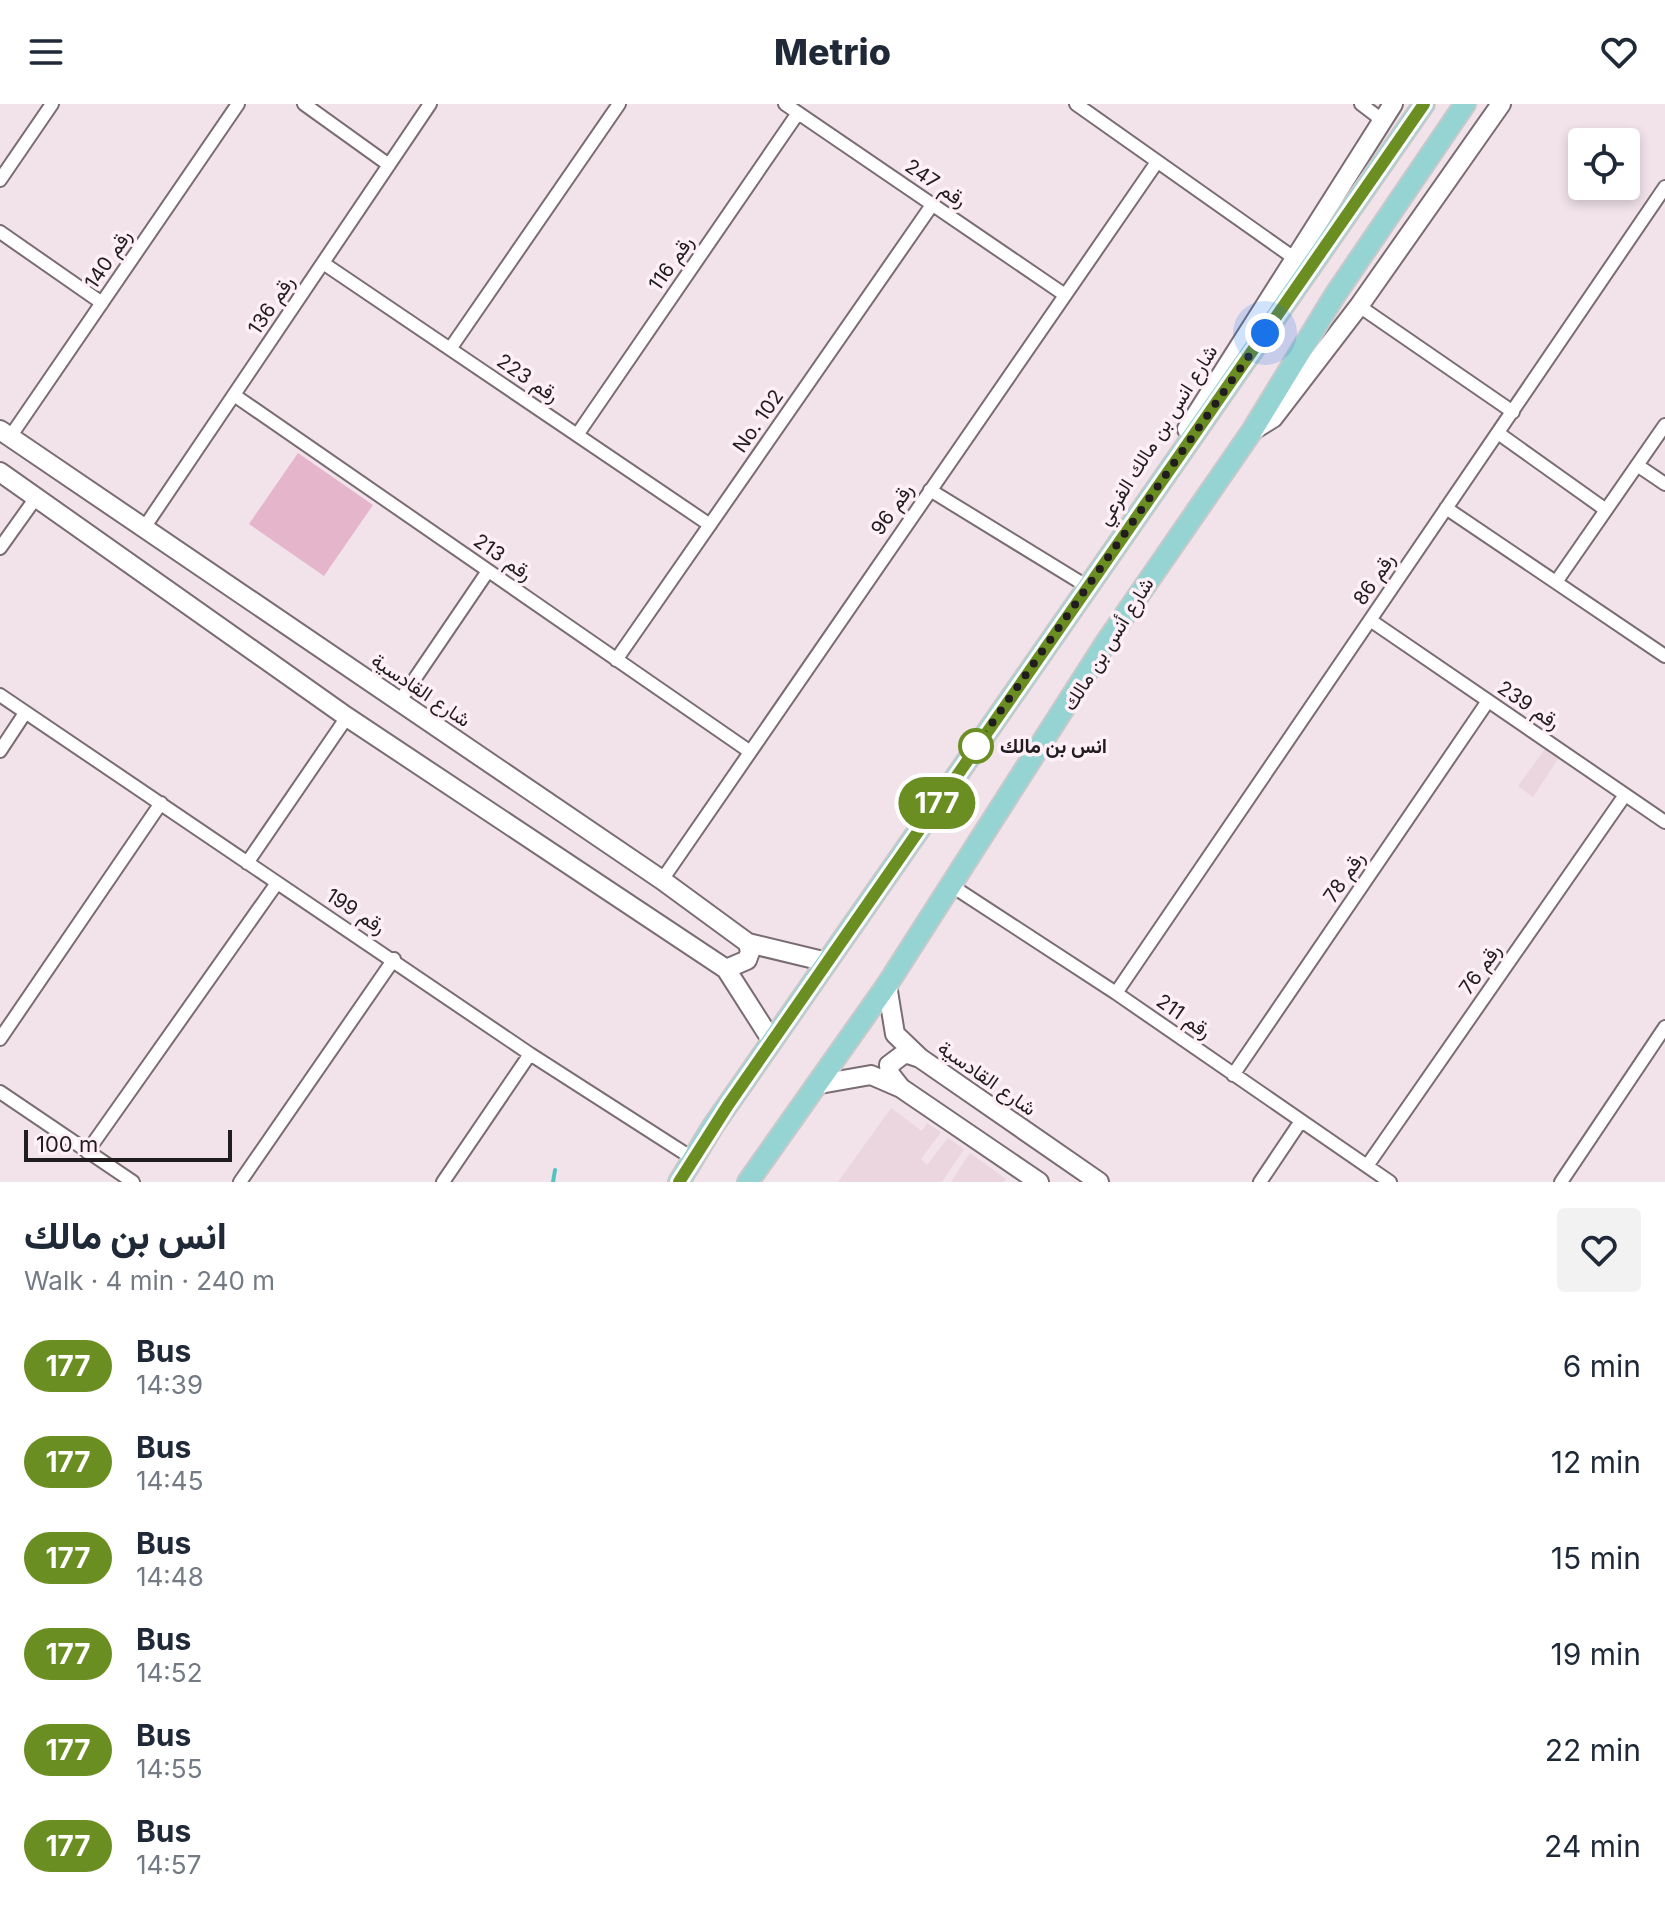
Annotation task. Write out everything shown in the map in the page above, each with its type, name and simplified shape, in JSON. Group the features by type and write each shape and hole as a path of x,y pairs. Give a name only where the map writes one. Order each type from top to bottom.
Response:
{"main road":[{"path":"679,1182 772,1041 1424,104"},
{"name":"شارع أنس بن مالك","path":"751,1181 887,985 1107,641 1252,431 1335,295 1465,104"}],"street":[{"path":"0,180 52,104"},
{"name":"رقم 140","path":"5,433 102,303 238,104"},
{"path":"304,104 389,165"},
{"name":"رقم 136","path":"144,528 430,104"},
{"path":"450,349 619,104"},
{"name":"رقم 247","path":"785,104 1065,295"},
{"path":"1076,104 1092,108 1157,162 1294,258"},
{"path":"1361,104 1382,120"},
{"name":"شارع انس بن مالك الفرعي","path":"1088,587 1393,104"},
{"path":"1252,431 1273,418 1359,306 1501,104"},
{"name":"رقم 116","path":"577,435 798,113"},
{"name":"رقم 96","path":"662,880 1157,162"},
{"name":"رقم 86","path":"1116,993 1665,187"},
{"name":"No. 102","path":"616,660 932,205"},
{"path":"0,232 102,303"},
{"name":"رقم 223","path":"323,263 710,525"},
{"path":"1359,306 1513,412"},
{"name":"رقم 213","path":"234,395 749,751"},
{"path":"1556,582 1665,425"},
{"name":"شارع القادسية","path":"5,433 662,880 748,943 827,962"},
{"path":"1498,433 1606,510"},
{"path":"1637,465 1665,484"},
{"path":"0,472 347,717 726,969 772,1041"},
{"path":"930,490 1088,587"},
{"path":"0,548 35,499"},
{"path":"1446,508 1665,656"},
{"path":"399,702 488,571"},
{"name":"رقم 239","path":"1370,620 1665,822"},
{"name":"رقم 199","path":"0,695 530,1054 692,1158"},
{"name":"رقم 78","path":"1233,1075 1488,701"},
{"path":"0,751 25,713"},
{"path":"247,863 347,717"},
{"name":"رقم 76","path":"1367,1166 1625,795"},
{"path":"0,1039 161,803"},
{"path":"87,1152 277,883"},
{"name":"رقم 211","path":"952,886 1116,993 1390,1182"},
{"path":"726,969 747,960 750,952 748,943"},
{"path":"240,1182 394,959"},
{"name":"شارع القادسية","path":"887,985 895,1034 920,1058 1099,1182"},
{"path":"1561,1182 1665,1027"},
{"path":"901,1088 890,1074 889,1065 905,1053 920,1058"},
{"path":"443,1182 530,1054"},
{"path":"820,1084 871,1075 901,1088 1039,1182"},
{"path":"0,1092 133,1182"},
{"path":"1260,1182 1301,1121"},
{"path":"671,1182 692,1158"}],"shaded area":[{"path":"298,453 373,505 324,576 249,524"},
{"path":"1545,749 1558,759 1533,797 1518,786"},
{"path":"891,1108 922,1131 927,1123 941,1132 921,1159 927,1165 948,1138 964,1149 942,1182 838,1182"},
{"path":"970,1153 1006,1179 1004,1182 951,1182"}],"waterway":[{"path":"553,1182 555,1170"}],"bus line":[{"name":"177","path":"679,1182 728,1105 951,782 1424,104"}],"place":[{"name":"انس بن مالك","path":"976,746"}],"route":[{"path":"976,746 1265,333"}]}
